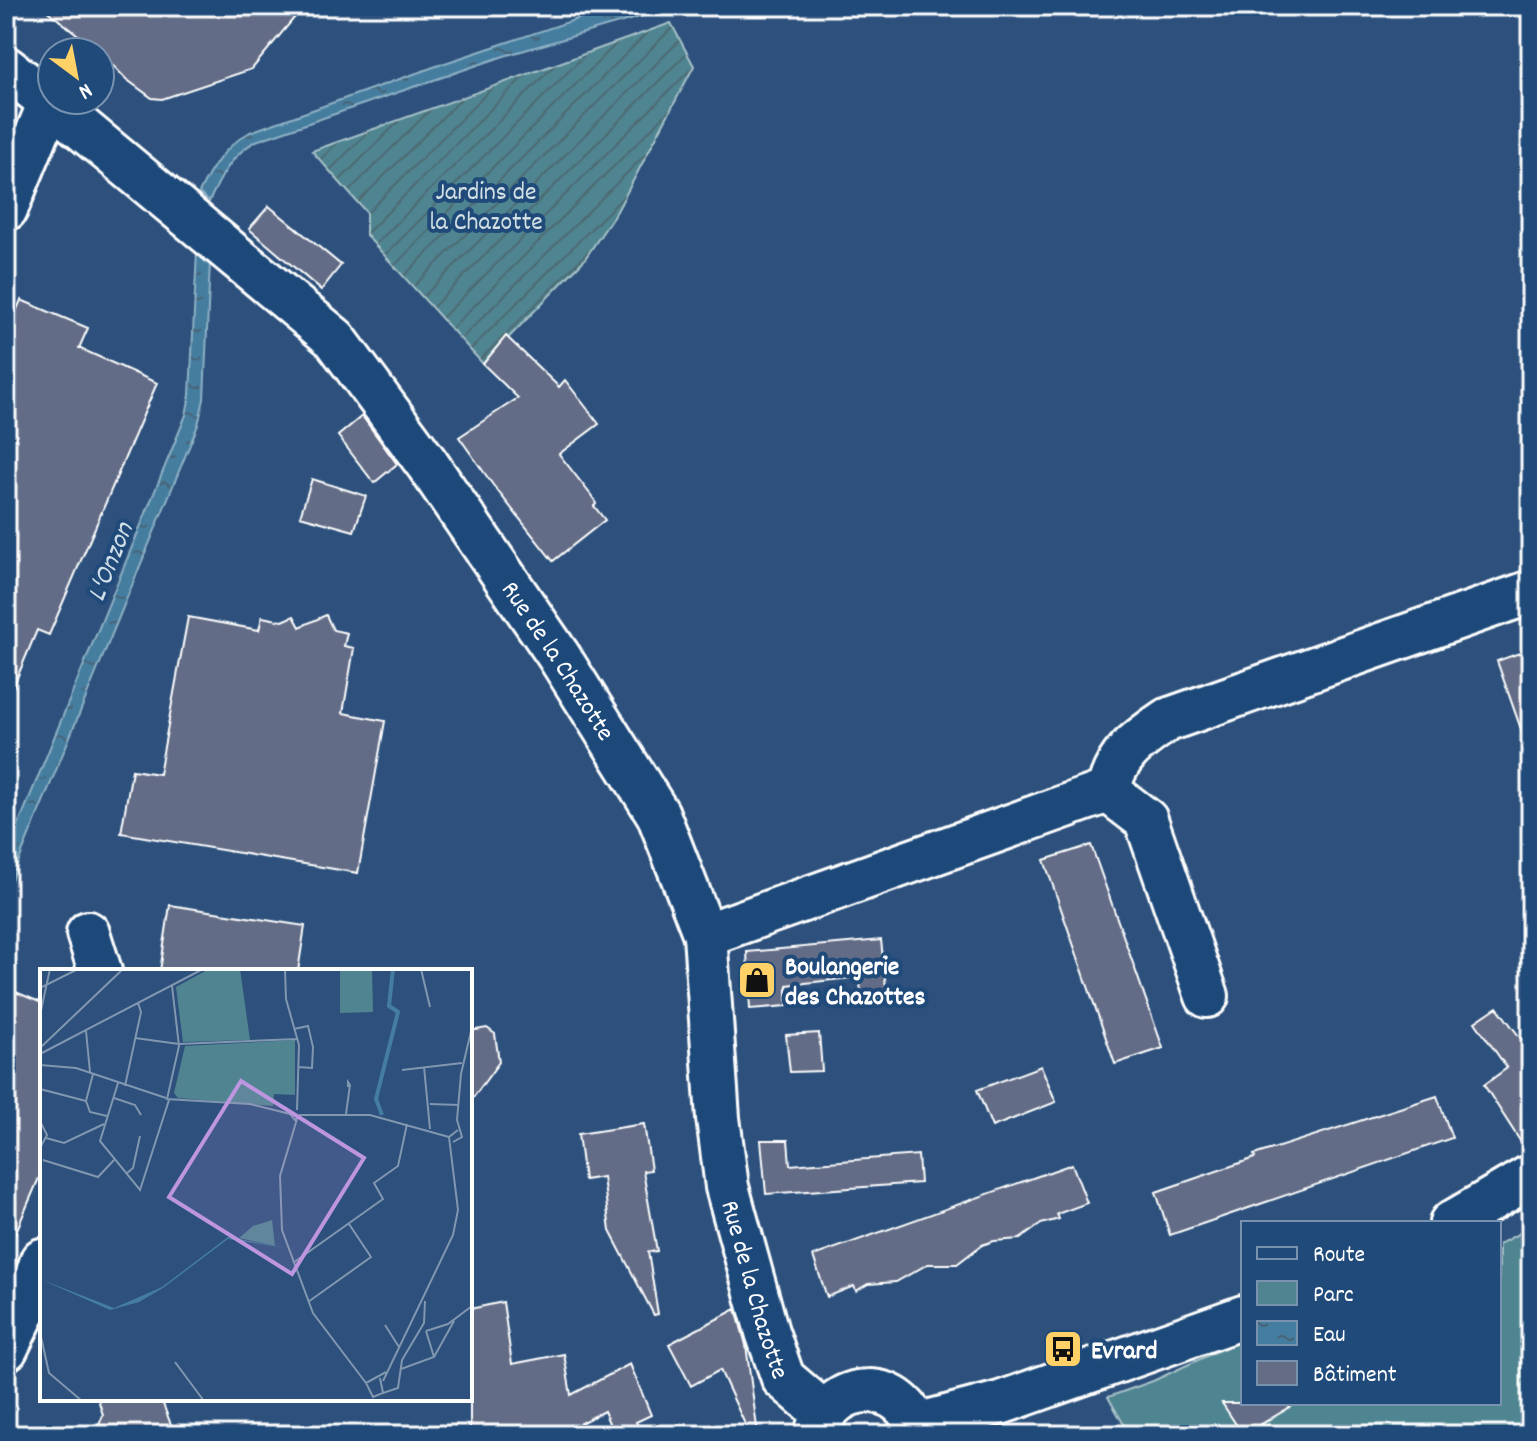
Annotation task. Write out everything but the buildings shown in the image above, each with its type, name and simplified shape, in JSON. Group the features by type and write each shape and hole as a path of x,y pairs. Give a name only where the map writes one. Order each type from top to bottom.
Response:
{"street":[{"name":"Rue de la Chazotte","path":"6,68 36,91"},
{"path":"6,209 44,116"},
{"name":"Rue de la Chazotte","path":"67,116 335,339 428,465 558,655 658,814 705,935 718,1118 727,1187 767,1332 783,1378 820,1424"},
{"path":"1108,791 1113,770 1135,742 1167,720 1531,592"},
{"path":"705,935 1108,791"},
{"path":"1108,791 1146,820 1207,996"},
{"path":"1454,1221 1531,1176"},
{"path":"6,1349 27,1306 40,1266"},
{"path":"820,1424 837,1400 854,1392 873,1391 892,1396 907,1409 917,1430 1241,1318"}],"green space":[{"name":"Jardins de la Chazotte","path":"671,23 694,66 617,211 584,260 483,364 366,235 366,212 312,151"},
{"path":"1531,1227 1531,1435 1130,1435 1108,1397 1153,1381 1241,1340 1241,1405 1501,1405 1501,1243"}],"water":[{"path":"616,6 678,6 504,56 256,141 233,160 209,202 199,193 220,158 250,132"},
{"path":"197,251 210,262 204,399 198,425 6,892 6,855 186,415 190,395"}],"place":[{"name":"Boulangerie des Chazottes","path":"757,980"},
{"name":"Evrard","path":"1063,1349"}],"water label":[{"name":"L'Onzon","path":"108,561"}]}
